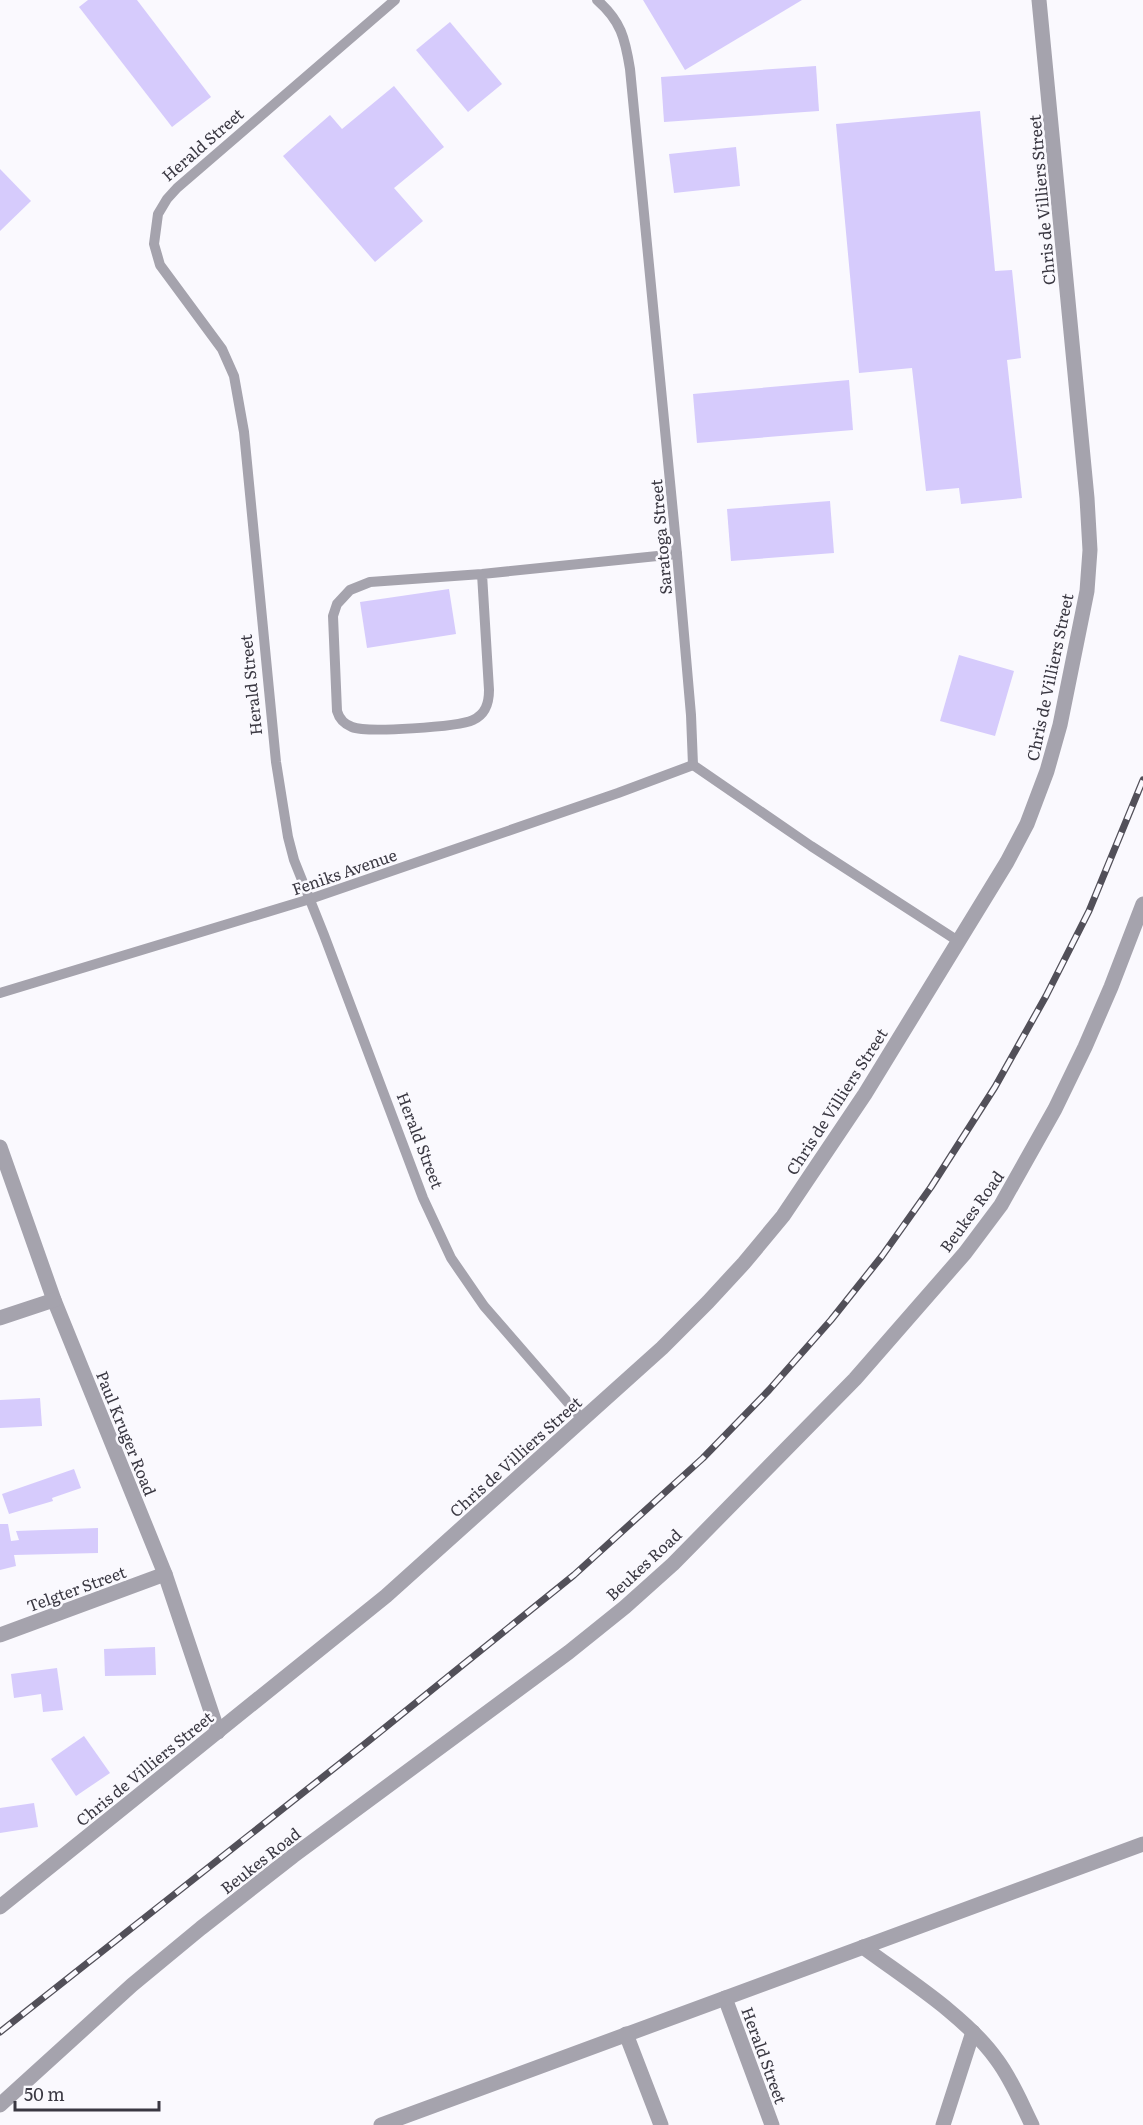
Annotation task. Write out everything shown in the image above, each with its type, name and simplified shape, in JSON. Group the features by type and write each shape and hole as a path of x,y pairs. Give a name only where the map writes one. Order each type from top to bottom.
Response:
{"street":[{"name":"Chris de Villiers Street","path":"0,1907 386,1596 662,1348 708,1302 783,1216 865,1094 1007,862 1027,824 1047,771 1060,725 1087,591 1090,549 1088,498 1039,0"},
{"name":"Beukes Road","path":"0,2105 132,1985 201,1928 293,1856 569,1652 625,1607 672,1564 855,1379 965,1253 1001,1205 1055,1109 1085,1047 1143,904"},
{"name":"Paul Kruger Road","path":"0,1147 54,1300 165,1574 218,1732"},
{"path":"0,1318 54,1300"},
{"name":"Telgter Street","path":"0,1635 165,1574"},
{"path":"381,2125 1143,1844"},
{"path":"863,1947 973,2032 1010,2078 1032,2125"},
{"name":"Herald Street","path":"724,1998 772,2125"},
{"path":"943,2125 973,2032"},
{"path":"627,2034 661,2125"}],"lane":[{"name":"Herald Street","path":"395,0 177,188 162,208 154,234 154,244 160,265 222,349 234,376 244,432 263,638 282,805 294,860 423,1198 451,1258 484,1306 583,1420"},
{"name":"Saratoga Street","path":"597,0 621,28 630,69 676,554 693,765"},
{"path":"482,574 489,690 488,705 484,711 473,720 431,727 359,729 344,723 337,711 332,632 333,616 343,597 350,590 370,582 482,574 676,554"},
{"name":"Feniks Avenue","path":"0,993 310,899 693,765"},
{"path":"693,765 811,846 958,941"}],"building":[{"path":"88,0 137,0 211,97 172,127 79,7"},
{"path":"643,0 802,0 685,70"},
{"path":"450,22 502,84 468,112 416,50"},
{"path":"816,66 819,111 664,122 661,77"},
{"path":"394,86 444,147 394,188 423,221 375,262 283,156 330,115 342,129"},
{"path":"980,111 995,271 1012,270 1021,358 1007,360 1022,498 961,504 959,488 926,491 912,368 859,373 836,124"},
{"path":"736,147 740,186 674,193 669,154"},
{"path":"0,169 31,201 0,231"},
{"path":"849,380 853,430 697,443 693,394"},
{"path":"830,501 834,553 731,561 727,509"},
{"path":"449,589 456,634 367,648 360,602"},
{"path":"959,655 1014,671 995,736 940,721"},
{"path":"40,1398 42,1426 0,1428 0,1400"},
{"path":"74,1469 81,1488 52,1498 53,1501 9,1514 2,1494"},
{"path":"0,1524 8,1524 11,1541 19,1540 16,1531 98,1528 98,1553 14,1555 16,1566 0,1570"},
{"path":"155,1647 156,1675 105,1676 104,1649"},
{"path":"57,1668 63,1710 43,1712 41,1694 14,1698 11,1674"},
{"path":"84,1736 110,1773 76,1796 51,1759"},
{"path":"34,1803 38,1827 0,1833 0,1808"}],"railway":[{"path":"0,2032 366,1743 574,1575 703,1458 769,1390 831,1320 882,1256 931,1187 995,1087 1046,996 1089,911 1143,780"}]}
